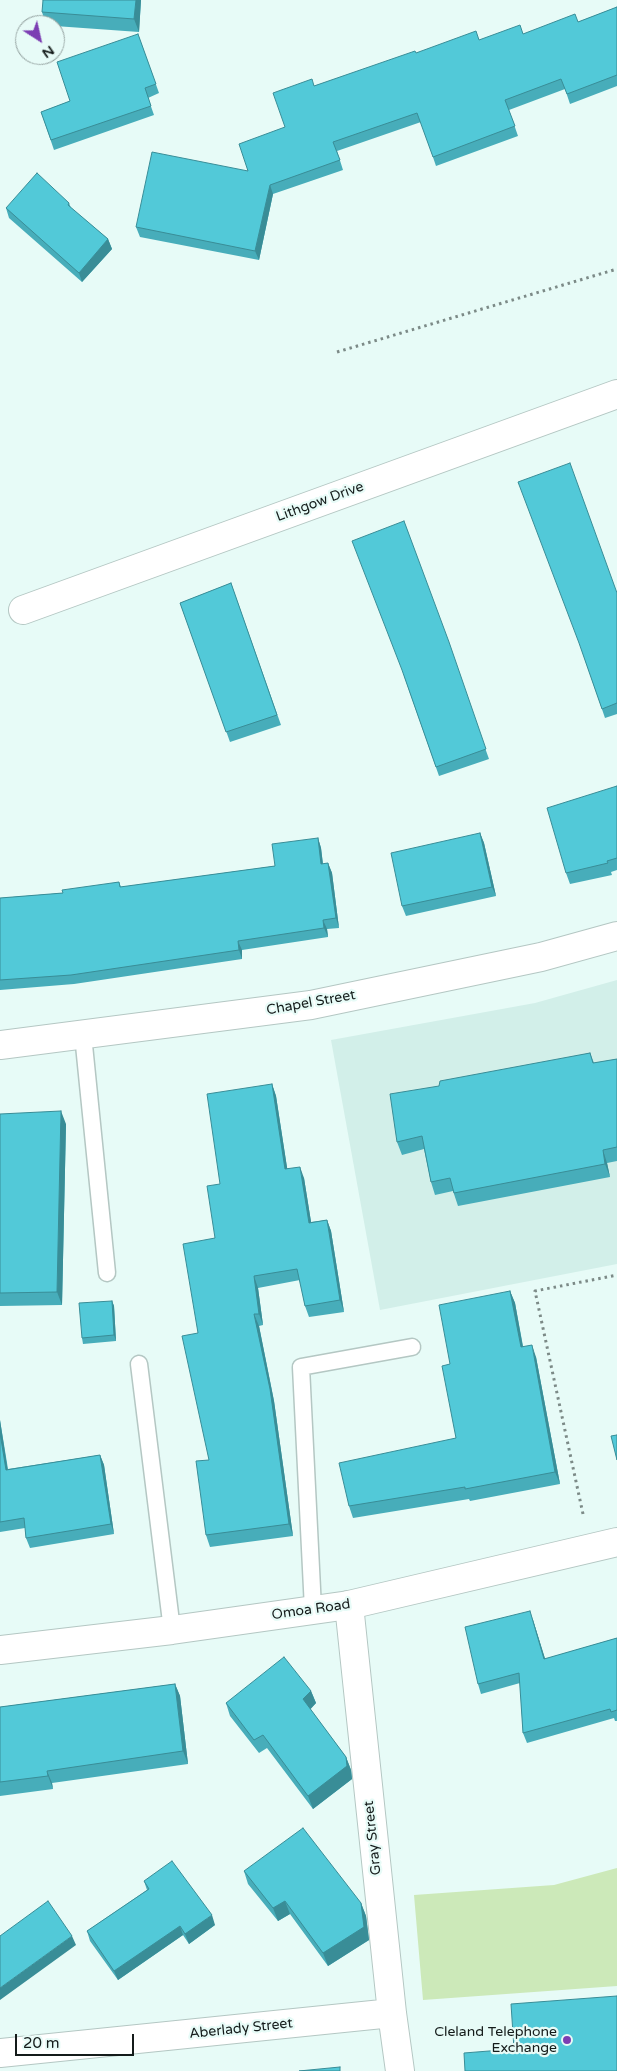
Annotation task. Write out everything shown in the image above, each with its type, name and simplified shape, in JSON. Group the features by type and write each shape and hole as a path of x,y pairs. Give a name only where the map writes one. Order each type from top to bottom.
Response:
{"street":[{"name":"Lithgow Drive","path":"23,610 617,394"},
{"name":"Chapel Street","path":"0,1045 311,1005 541,956 617,936"},
{"name":"Omoa Road","path":"0,1650 172,1630 350,1605 617,1542"},
{"name":"Gray Street","path":"350,1605 392,2013 400,2071"},
{"name":"Aberlady Street","path":"0,2053 392,2013"}],"lane":[{"path":"83,1035 106,1274"},
{"path":"314,1609 301,1368 412,1347"},
{"path":"139,1364 172,1630"}],"path":[{"path":"337,352 617,269"},
{"path":"591,1549 534,1291 617,1275"}],"shaded area":[{"path":"617,980 617,1264 380,1310 331,1040 535,1003"}],"green space":[{"path":"617,1868 617,1986 423,2000 414,1895 554,1885"}],"building":[{"path":"43,0 136,0 134,19 42,12"},
{"path":"617,7 617,75 567,94 561,79 505,100 515,126 433,157 417,113 333,142 340,160 270,185 255,251 136,227 152,152 248,171 239,144 285,127 273,93 312,79 314,86 415,51 416,53 476,31 479,40 520,25 523,34 575,14 578,22"},
{"path":"138,34 156,84 145,88 151,106 51,140 41,112 70,101 58,65 65,65 65,59"},
{"path":"37,173 69,203 68,205 108,239 79,273 6,208"},
{"path":"570,463 617,593 617,703 602,709 518,482"},
{"path":"404,521 486,749 436,767 402,670 352,541"},
{"path":"231,583 277,715 226,732 180,603"},
{"path":"617,786 617,858 607,861 608,863 566,873 547,808"},
{"path":"480,833 492,887 402,906 391,853"},
{"path":"318,838 321,864 328,863 336,918 323,920 324,928 238,941 239,950 71,975 0,980 0,898 63,893 62,890 119,882 120,887 275,866 272,844"},
{"path":"590,1053 593,1063 617,1059 617,1147 603,1150 605,1164 454,1193 450,1178 431,1182 422,1136 397,1142 390,1094 439,1086 440,1081"},
{"path":"272,1084 285,1169 300,1167 309,1223 327,1220 340,1300 305,1306 297,1269 254,1276 259,1314 254,1314 270,1389 289,1524 206,1535 196,1461 209,1460 182,1336 198,1333 183,1244 215,1238 207,1186 220,1184 207,1094"},
{"path":"61,1111 57,1292 0,1293 0,1114"},
{"path":"510,1291 521,1347 532,1345 555,1472 465,1489 465,1487 349,1506 339,1463 456,1438 442,1366 450,1364 439,1305"},
{"path":"112,1301 114,1335 82,1338 79,1303"},
{"path":"0,1433 6,1470 100,1455 111,1524 26,1538 24,1518 0,1522"},
{"path":"617,1435 617,1460 611,1436"},
{"path":"530,1611 544,1659 617,1638 617,1710 611,1712 610,1709 523,1733 519,1673 478,1684 465,1627"},
{"path":"284,1657 311,1691 303,1699 346,1757 347,1766 308,1796 263,1735 254,1740 226,1703"},
{"path":"175,1684 183,1751 47,1771 48,1776 0,1782 0,1707"},
{"path":"303,1828 361,1903 364,1927 323,1953 285,1901 273,1908 244,1871"},
{"path":"172,1861 212,1915 185,1934 180,1926 114,1971 87,1931 149,1889 144,1881"},
{"path":"48,1901 72,1936 0,1988 0,1936"},
{"name":"Cleland Telephone Exchange","path":"617,1996 617,2071 465,2071 464,2053 514,2049 511,2004"},
{"path":"340,2067 340,2071 299,2071"}],"place":[{"name":"Cleland Telephone Exchange","path":"567,2040"}]}
